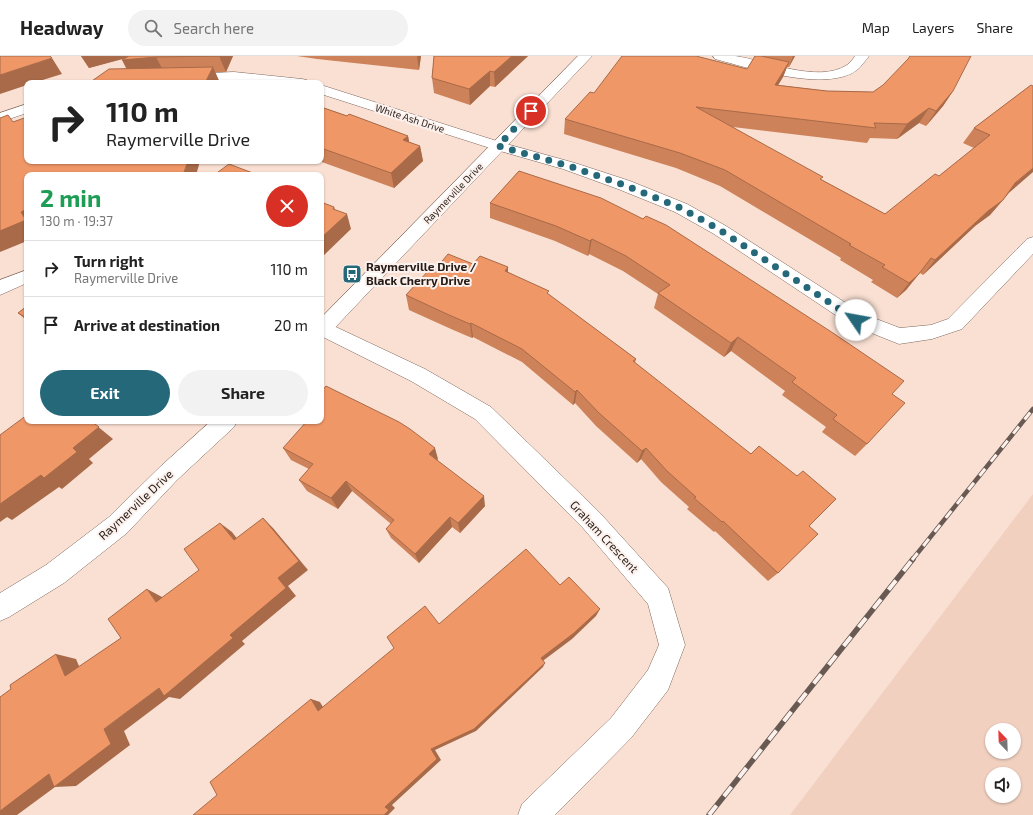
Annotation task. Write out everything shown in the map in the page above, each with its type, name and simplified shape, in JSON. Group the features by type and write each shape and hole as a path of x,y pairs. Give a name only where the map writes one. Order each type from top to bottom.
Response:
{"street":[{"name":"Raymerville Drive","path":"324,326 585,56"},
{"path":"720,56 773,69 820,76 843,73 859,64 862,56"},
{"path":"175,78 234,76 273,80"},
{"name":"White Ash Drive","path":"324,90 498,146 569,166 624,185 681,208 720,230 856,320 900,336 932,332 955,324 1033,243"},
{"path":"0,118 24,109"},
{"path":"0,288 24,277"},
{"name":"Graham Crescent","path":"324,329 418,375 482,413 591,520 659,598 672,645 658,680 621,728 533,815"},
{"name":"Raymerville Drive","path":"0,608 56,574 118,525 169,473 223,424"}],"shaded area":[{"path":"1033,494 1033,815 790,815"}],"building":[{"path":"0,56 50,56 52,58 0,75"},
{"path":"129,56 219,56 156,57 122,60"},
{"path":"434,56 512,56 494,72 490,71 469,89 432,78"},
{"path":"622,56 696,56 747,69 755,56 761,56 789,62 775,85 827,91 873,92 883,85 910,56 971,56 953,91 936,111 929,108 907,124 874,123 876,128 696,107 823,177 820,179 885,214 935,174 939,176 990,135 974,128 1031,85 1033,86 1033,168 1015,183 1003,200 988,211 935,260 931,258 918,275 909,283 882,267 885,265 849,245 851,244 725,170 680,153 565,119 590,92 594,93"},
{"path":"213,67 206,80 93,80 109,69"},
{"path":"324,108 347,116 349,114 408,136 403,140 420,146 391,173 324,149"},
{"path":"8,115 13,122 24,118 24,164 187,164 184,172 24,172 24,210 21,212 24,217 24,221 0,231 0,118"},
{"path":"229,164 250,172 218,172"},
{"path":"519,171 601,198 643,219 646,216 666,225 833,333 904,381 892,394 905,403 867,444 833,419 837,415 792,382 796,378 738,337 731,343 658,293 670,285 626,256 592,239 590,241 556,226 490,203"},
{"path":"324,203 334,207 333,209 347,214 324,235"},
{"path":"448,254 473,264 480,256 508,267 505,271 549,291 547,293 636,359 633,361 751,454 759,446 797,476 803,471 836,499 809,526 818,534 778,573 723,521 722,522 694,498 696,497 667,471 646,448 642,451 599,413 577,390 575,392 522,349 471,323 470,324 449,315 406,295 430,269 434,271"},
{"path":"24,308 24,316 18,313"},
{"path":"326,386 399,422 410,429 435,448 429,454 484,496 458,523 450,517 415,554 386,529 394,520 346,481 331,498 299,480 313,464 283,448 304,424 324,424 324,388"},
{"path":"24,417 24,424 95,424 99,427 73,448 77,452 44,478 41,475 0,504 0,435"},
{"path":"263,518 299,561 278,578 286,588 230,635 233,638 164,696 159,688 104,729 111,744 54,787 49,774 0,811 0,697 11,689 10,685 56,654 65,676 121,638 108,619 147,589 156,602 199,570 184,549 220,523 234,540"},
{"path":"526,549 560,585 569,577 600,609 574,633 541,658 545,663 474,729 431,749 437,759 385,807 389,810 384,815 193,815 217,795 210,782 311,699 318,711 394,648 387,637 425,606 439,624"}],"railway":[{"path":"912,560 1033,409"},
{"path":"709,815 913,559"}],"place":[{"name":"Raymerville Drive / Black Cherry Drive","path":"352,274"}],"route":[{"path":"531,111 498,146 569,166 651,195 681,208 720,230 856,320"}]}
